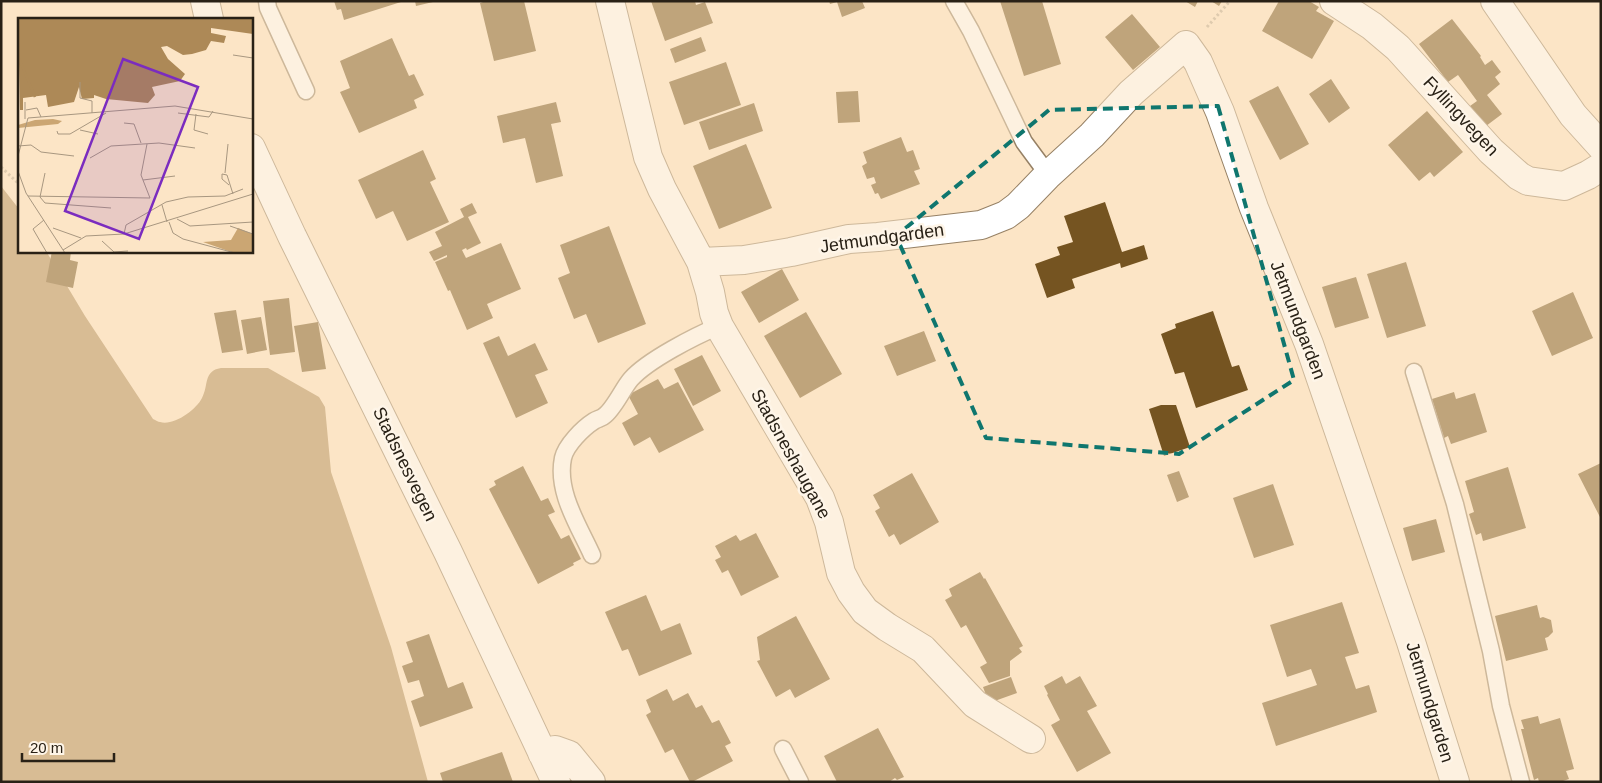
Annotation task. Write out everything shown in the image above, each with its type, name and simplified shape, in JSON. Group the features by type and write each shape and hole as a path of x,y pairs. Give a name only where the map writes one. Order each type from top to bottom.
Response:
{"street":[{"path":"205,1 209,18"},
{"name":"Stadsneshaugane","path":"610,1 648,156 662,189 701,262 719,326 820,498 829,522 841,573 851,592 865,610 887,627 923,649 975,704 1032,739"},
{"name":"Fyllingvegen","path":"1334,1 1372,26 1398,48 1491,151 1528,182 1564,186 1601,167"},
{"path":"1495,1 1572,115 1601,146"},
{"name":"Jetmundgarden","path":"701,262 744,260 849,239 981,225 1006,215 1092,135 1130,94 1186,45 1198,62 1220,112 1254,208 1309,344 1408,632 1455,782"},
{"name":"Stadsnesvegen","path":"252,150 292,236 448,552 556,782"},
{"path":"542,753 555,750 569,754 590,782"}],"lane":[{"path":"267,1 268,8 306,91"},
{"path":"954,1 971,31 1024,142 1047,176"},
{"path":"592,555 566,498 562,474 563,457 578,433 595,420 605,416 631,379 645,366 702,333 719,326"},
{"path":"1414,372 1455,504 1501,706 1521,782"},
{"path":"783,749 800,782"}],"path":[{"path":"1,167 18,183"}],"highlighted area":[{"path":"1218,106 1294,380 1179,454 986,438 896,236 1049,110"}],"shaded area":[{"path":"1,186 18,208 18,252 47,252 85,316 153,419 159,422 172,422 190,412 202,398 211,372 221,368 268,368 319,397 325,407 331,472 391,647 428,782 1,782"}],"building":[{"path":"334,1 401,2 344,20 341,9 337,10"},
{"path":"415,1 433,1 433,2 416,6"},
{"path":"486,1 524,1 536,51 494,61 480,3"},
{"path":"651,1 695,1 696,5 705,2 713,23 665,41"},
{"path":"829,1 862,1 865,8 842,17 837,2 830,4"},
{"path":"1000,1 1042,1 1061,64 1024,76"},
{"path":"1185,1 1198,1 1195,7"},
{"path":"1211,1 1222,1 1219,6"},
{"path":"1279,1 1309,1 1319,7 1316,11 1334,21 1312,59 1262,31"},
{"path":"1132,14 1160,47 1133,70 1105,37"},
{"path":"1452,19 1481,56 1485,65 1492,60 1501,72 1495,77 1500,84 1487,95 1502,114 1486,126 1470,106 1477,101 1458,75 1448,82 1419,44"},
{"path":"701,37 706,51 675,63 670,49"},
{"path":"392,38 409,76 414,74 424,95 414,100 417,108 359,133 340,92 350,88 340,61"},
{"path":"726,62 741,105 684,125 669,82"},
{"path":"1331,79 1350,108 1329,123 1309,94"},
{"path":"1278,86 1309,144 1280,160 1249,101"},
{"path":"858,91 860,122 838,123 836,92"},
{"path":"556,102 561,122 551,124 563,176 536,183 525,138 503,143 497,116"},
{"path":"754,103 763,131 709,150 699,122"},
{"path":"1427,111 1463,152 1434,177 1430,172 1419,181 1388,145"},
{"path":"901,137 907,152 913,150 920,169 914,171 920,184 881,199 878,193 875,194 871,185 876,183 874,177 867,179 862,166 867,163 863,152"},
{"path":"746,144 772,208 719,229 693,166"},
{"path":"423,150 436,179 430,182 449,222 407,241 393,211 376,219 358,180"},
{"path":"1105,202 1122,252 1144,245 1148,259 1121,268 1120,263 1072,279 1075,288 1047,298 1035,264 1060,255 1057,247 1073,242 1064,216"},
{"path":"472,203 477,213 468,217 481,243 467,250 466,248 462,250 466,258 501,243 521,289 487,304 493,318 467,330 450,290 448,291 435,262 447,257 447,255 434,261 429,252 442,246 435,232 464,217 460,209"},
{"path":"609,226 646,324 598,343 586,314 574,319 558,278 570,273 560,245"},
{"path":"52,252 71,252 70,260 78,262 73,288 46,282"},
{"path":"1406,262 1426,326 1387,338 1367,274"},
{"path":"782,269 799,300 759,323 741,292"},
{"path":"1356,277 1369,318 1335,328 1322,287"},
{"path":"1573,292 1593,338 1552,356 1532,311"},
{"path":"289,298 295,352 270,355 263,301"},
{"path":"236,310 243,350 222,353 214,313"},
{"path":"1213,311 1232,367 1239,365 1248,390 1196,408 1184,372 1175,374 1161,334 1176,328 1175,324"},
{"path":"806,312 842,374 800,398 764,336"},
{"path":"261,317 267,350 247,354 241,320"},
{"path":"318,322 326,369 302,372 294,326"},
{"path":"924,331 936,361 897,376 884,346"},
{"path":"499,336 508,356 535,343 548,370 535,375 548,403 516,418 483,343"},
{"path":"702,355 721,391 693,406 674,369"},
{"path":"658,379 664,389 678,382 704,430 659,453 650,437 634,446 622,423 638,414 628,395"},
{"path":"1454,392 1456,399 1475,393 1487,432 1451,444 1448,436 1444,438 1432,399"},
{"path":"1161,405 1176,405 1190,447 1164,456 1149,409"},
{"path":"1601,463 1601,519 1578,474"},
{"path":"523,466 541,501 548,498 555,512 548,515 561,539 569,535 581,559 573,563 574,565 538,584 489,489 496,485 494,481"},
{"path":"1508,467 1526,528 1483,541 1481,533 1476,535 1469,514 1474,512 1465,481"},
{"path":"1179,471 1189,497 1177,502 1167,475"},
{"path":"912,473 939,522 900,545 894,534 889,537 875,511 880,508 873,495"},
{"path":"1273,484 1294,545 1254,558 1233,498"},
{"path":"1436,519 1445,552 1412,561 1403,528"},
{"path":"756,533 779,577 741,596 728,570 722,573 715,560 721,557 715,546 736,535 740,541"},
{"path":"980,572 1023,646 1019,648 1022,652 1010,661 1010,676 989,683 980,667 987,663 966,625 961,628 945,600 952,596 949,589"},
{"path":"646,595 661,631 680,623 692,654 639,676 628,649 622,651 605,612"},
{"path":"1342,602 1359,653 1345,657 1356,689 1369,685 1377,712 1276,746 1262,703 1317,685 1311,669 1287,677 1270,625"},
{"path":"1537,605 1540,618 1543,617 1551,620 1553,632 1545,638 1548,650 1506,661 1495,616"},
{"path":"796,616 830,679 795,698 790,689 776,697 757,661 760,660 757,637"},
{"path":"429,634 448,688 463,682 473,708 420,727 411,701 424,696 419,680 408,683 402,666 413,662 406,642"},
{"path":"1062,676 1066,684 1080,676 1097,706 1087,711 1111,753 1077,772 1051,725 1060,720 1044,686"},
{"path":"1011,677 1017,693 989,703 983,687"},
{"path":"667,689 673,701 688,693 696,708 702,705 712,723 719,720 731,743 725,746 733,761 690,782 673,749 665,753 646,715 651,712 646,700"},
{"path":"1538,716 1540,724 1560,718 1574,769 1566,771 1569,779 1560,782 1539,782 1538,778 1534,780 1521,729 1524,729 1521,720"},
{"path":"878,728 904,777 897,780 895,778 889,782 837,782 824,756"},
{"path":"502,752 513,782 443,782 440,773"}]}
